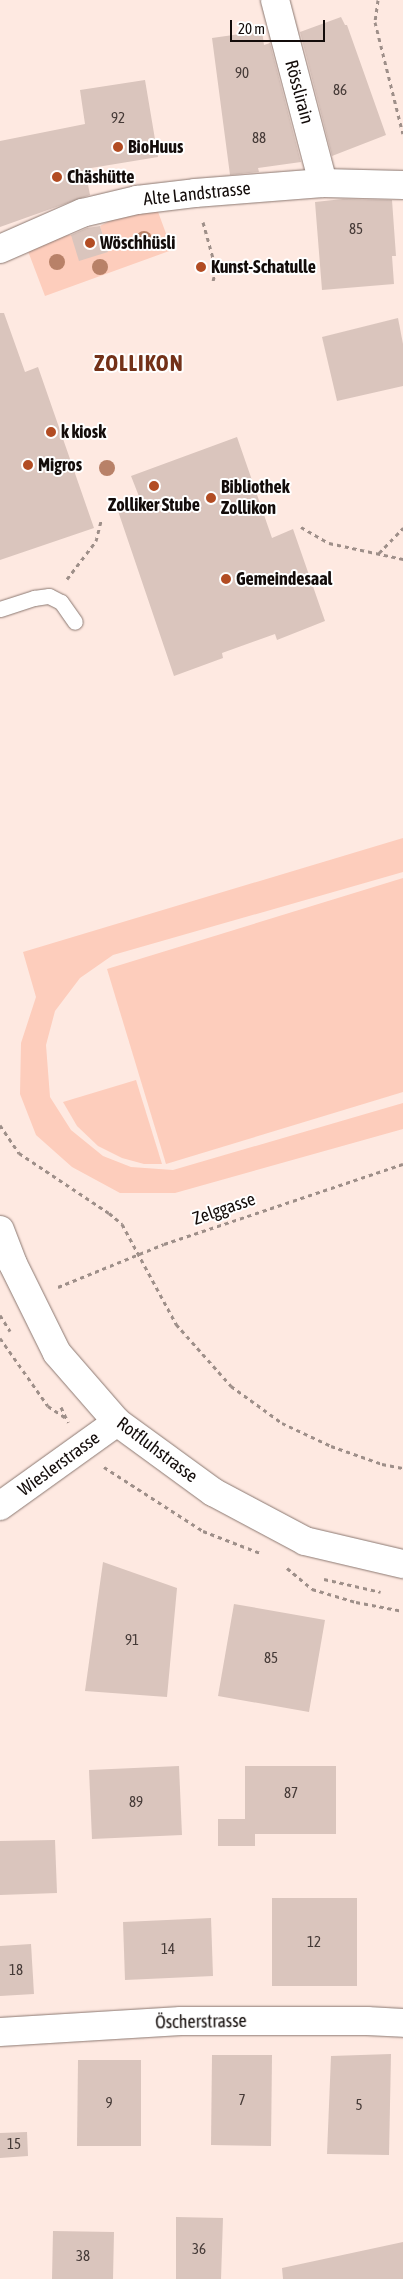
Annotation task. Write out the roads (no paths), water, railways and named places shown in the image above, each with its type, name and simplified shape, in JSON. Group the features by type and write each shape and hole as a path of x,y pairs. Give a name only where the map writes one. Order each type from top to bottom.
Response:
{"street":[{"name":"Rösslirain","path":"275,0 323,183"},
{"name":"Alte Landstrasse","path":"0,249 82,214 137,200 195,193 323,183 403,185"},
{"name":"Rotfluhstrasse","path":"0,1230 13,1264 57,1354 117,1422 213,1492 305,1541 403,1564"},
{"name":"Wieslerstrasse","path":"0,1506 117,1422"},
{"name":"Öscherstrasse","path":"0,2032 181,2021 367,2021 403,2023"}],"lane":[{"path":"0,609 34,598 49,596 65,607 76,622"}],"place":[{"name":"BioHuus","path":"118,147"},
{"name":"Chäshütte","path":"57,177"},
{"name":"Wöschhüsli","path":"90,243"},
{"name":"Kunst-Schatulle","path":"201,267"},
{"name":"k kiosk","path":"51,432"},
{"name":"Migros","path":"28,465"},
{"name":"Zolliker Stube","path":"154,486"},
{"name":"Bibliothek Zollikon","path":"211,498"},
{"name":"Gemeindesaal","path":"226,579"}],"district":[{"name":"ZOLLIKON","path":"139,364"}]}
